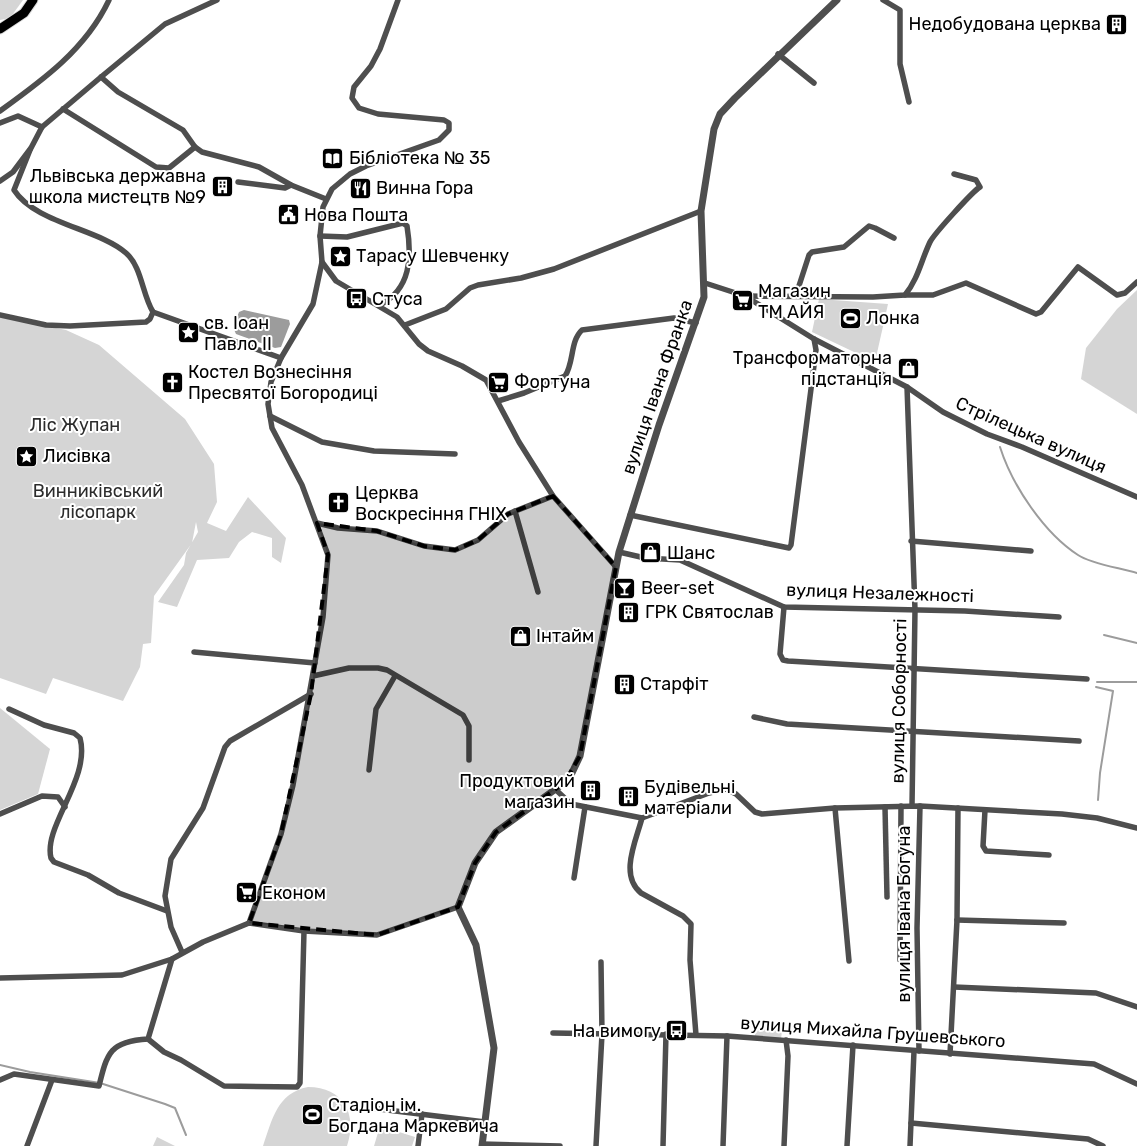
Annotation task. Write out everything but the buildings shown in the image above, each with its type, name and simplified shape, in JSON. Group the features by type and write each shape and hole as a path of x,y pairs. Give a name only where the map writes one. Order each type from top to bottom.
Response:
{"main road":[{"path":"0,29 24,13 33,0"}],"street":[{"path":"0,111 24,94 82,44 98,22 109,0"},
{"path":"216,0 164,24 42,127 31,148 14,190 17,195 41,211 125,252 135,266 146,299 153,312 281,358"},
{"path":"249,923 281,834 311,694 323,617 328,555 302,485 272,428 268,392 281,358 313,304 322,262 320,236 326,199 332,189 350,174 366,166 439,140 449,130 449,123 444,120 378,114 359,108 354,104 352,98 354,86 376,59 398,0"},
{"name":"вулиця Івана Франка","path":"458,907 475,863 496,832 571,775 580,756 619,552 680,364 696,324 704,297 702,211 714,130 720,114 778,54 837,0"},
{"path":"883,0 900,10 900,64 909,102"},
{"path":"778,54 814,83"},
{"path":"101,76 118,92 183,130 195,147 202,152 259,166 291,185 326,199"},
{"path":"63,109 156,167 169,168 195,147"},
{"path":"0,123 3,120 18,116 42,127"},
{"path":"0,181 13,172 31,148"},
{"path":"905,295 919,274 933,236 961,207 973,191 980,187 976,180 954,174"},
{"path":"238,182 285,188 291,185"},
{"path":"405,325 446,309 470,288 521,278 554,268 702,211"},
{"path":"320,236 346,237 404,224 407,226 406,280 399,290 380,305"},
{"path":"796,295 809,255 812,252 844,248 869,226 894,238"},
{"path":"322,262 336,280 380,305 405,325 419,344 428,351 462,366 486,380 519,442 553,496 616,567"},
{"path":"745,296 873,297 933,295 966,283 1038,314 1078,267 1118,296 1125,293 1137,282"},
{"name":"Стрілецька вулиця","path":"705,283 745,296 814,339 907,387 942,412 987,434 1022,447 1137,497"},
{"path":"0,315 46,325 70,326 146,322 150,319 153,312"},
{"path":"498,401 524,393 565,376 569,370 576,338 582,330 674,318 696,324"},
{"path":"630,515 779,548 786,549 791,546 816,350 814,339"},
{"name":"вулиця Соборності","path":"907,387 911,541 915,610 912,806"},
{"path":"270,416 322,442 374,451 454,454"},
{"path":"317,523 327,526 378,531 424,546 455,550 478,540 515,510 553,496"},
{"path":"515,510 538,592"},
{"path":"911,541 1031,551"},
{"name":"вулиця Незалежності","path":"619,552 645,558 680,560 784,606 965,611 1059,617"},
{"path":"784,606 780,645 780,654 783,660 914,670 1087,679"},
{"path":"194,652 316,663"},
{"path":"313,676 330,671 365,667 387,670 463,716 469,726 469,760"},
{"path":"369,770 376,709 395,676"},
{"path":"182,952 167,911 165,896 171,859 203,808 225,747 230,741 311,694"},
{"path":"9,709 44,725 74,733 80,738 78,772 50,846 51,858 54,862 88,875 118,894 167,911"},
{"path":"754,717 787,724 912,733 1079,741"},
{"path":"555,789 571,804 642,818 709,793 726,789 736,794 755,812 762,814 835,808 920,806 1062,814 1123,823 1137,828"},
{"path":"0,814 42,796 58,797 65,807"},
{"path":"900,960 901,806"},
{"name":"вулиця Івана Богуна","path":"910,1146 916,1051 920,806"},
{"path":"574,878 585,807"},
{"path":"886,807 887,897"},
{"path":"835,808 849,961"},
{"path":"950,1054 957,920 958,808"},
{"path":"985,810 983,846 986,851 1049,855"},
{"path":"642,818 630,866 631,882 641,892 683,916 691,924 690,960 696,1034"},
{"path":"0,978 122,975 172,959 182,952 249,923 304,931 377,935 458,907 476,946 494,1048 482,1145 560,1146"},
{"path":"957,920 1064,922"},
{"path":"0,1080 14,1074 98,1086 106,1058 117,1046 132,1040 148,1039 164,1052 224,1086 293,1089 300,1083 304,931"},
{"path":"148,1039 172,959"},
{"path":"596,1146 602,1034 602,962"},
{"path":"954,987 1096,993 1137,1007"},
{"name":"вулиця Михайла Грушевського","path":"553,1033 696,1034 1094,1064 1137,1084"},
{"path":"663,1146 666,1034"},
{"path":"723,1146 727,1036"},
{"path":"784,1146 788,1056 786,1040"},
{"path":"847,1146 853,1045"},
{"path":"27,1146 52,1080"},
{"path":"371,1108 485,1122"},
{"path":"418,1146 422,1114"},
{"path":"911,1123 1088,1139 1103,1146"}],"highlighted area":[{"path":"553,496 616,567 580,756 564,783 496,832 475,863 458,907 377,935 249,923 281,834 311,694 328,555 317,523 377,531 424,546 455,550 478,540 508,514"}],"green space":[{"path":"0,0 23,0 10,18 0,20"},
{"path":"1137,290 1137,414 1081,379 1086,348 1117,309"},
{"name":"Лонка","path":"819,299 888,304 875,362 812,332"},
{"name":"Ліс Жупан","path":"0,317 66,330 99,345 185,419 214,464 217,502 207,523 226,531 248,497 286,538 281,563 272,557 272,538 252,532 239,542 229,558 197,560 177,607 158,602 184,565 186,553 191,545 154,596 151,643 143,644 140,667 123,701 53,678 46,694 0,678","holes":["196,522 198,532 192,542"]},
{"path":"0,708 50,749 38,794 0,810"},
{"path":"755,1028 782,1031 781,1039 755,1037"},
{"name":"Стадіон ім. Богдана Маркевича","path":"308,1087 320,1088 330,1092 339,1097 345,1104 349,1113 350,1123 347,1146 263,1146 273,1117 283,1101 289,1095"},
{"path":"380,1126 415,1137 412,1146 374,1146"},
{"path":"157,1137 175,1146 153,1146"}],"shaded area":[{"path":"244,310 289,320 290,324 281,347 275,348 236,334 233,327 239,312"}],"waterway":[{"path":"1000,447 1005,462 1021,492 1042,521 1065,546 1090,561 1137,573"},
{"path":"1104,635 1137,643"},
{"path":"1097,682 1137,682"},
{"path":"1096,687 1113,691 1100,773 1098,800"},
{"path":"0,1065 30,1072 100,1083 165,1104 175,1108 186,1135"}],"place":[{"name":"Недобудована церква","path":"1117,24"},
{"name":"Бібліотека № 35","path":"333,158"},
{"name":"Львівська державна школа мистецтв №9","path":"222,186"},
{"name":"Винна Гора","path":"360,188"},
{"name":"Нова Пошта","path":"288,215"},
{"name":"Тарасу Шевченку","path":"340,256"},
{"name":"Стуса","path":"356,299"},
{"name":"Магазин ТМ АЙЯ","path":"742,301"},
{"name":"Лонка","path":"850,318"},
{"name":"св. Іоан Павло ІІ","path":"188,333"},
{"name":"Трансформаторна підстанція","path":"908,368"},
{"name":"Костел Вознесіння Пресвятої Богородиці","path":"172,382"},
{"name":"Фортуна","path":"498,382"},
{"name":"Лисівка","path":"27,456"},
{"name":"Церква Воскресіння ГНІХ","path":"339,503"},
{"name":"Шанс","path":"651,553"},
{"name":"Beer-set","path":"625,588"},
{"name":"ГРК Святослав","path":"629,612"},
{"name":"Інтайм","path":"520,636"},
{"name":"Старфіт","path":"624,684"},
{"name":"Продуктовий магазин","path":"591,791"},
{"name":"Будівельні матеріали","path":"628,797"},
{"name":"Економ","path":"246,893"},
{"name":"На вимогу","path":"677,1031"},
{"name":"Стадіон ім. Богдана Маркевича","path":"312,1115"}],"park label":[{"name":"Винниківський лісопарк","path":"98,501"}]}
